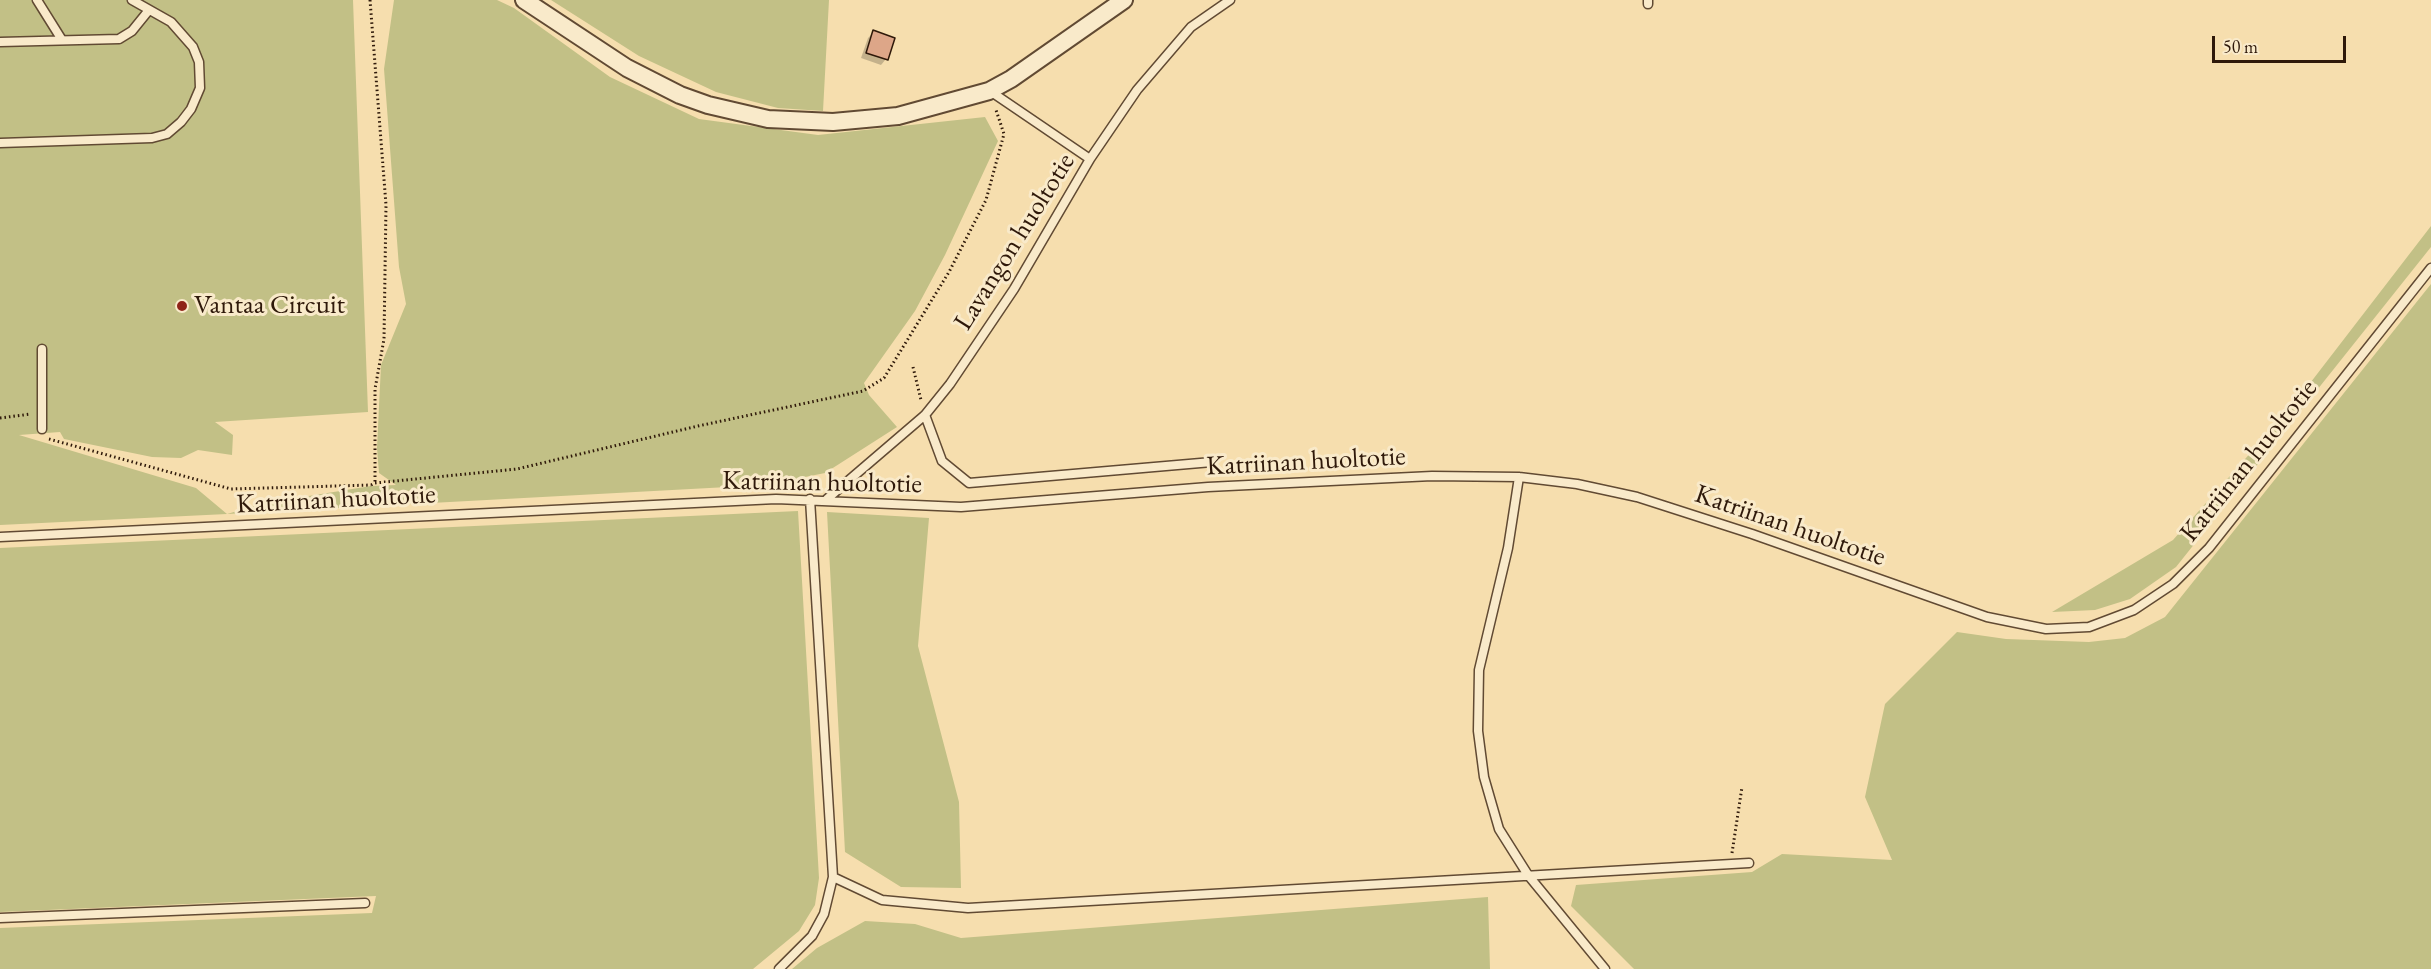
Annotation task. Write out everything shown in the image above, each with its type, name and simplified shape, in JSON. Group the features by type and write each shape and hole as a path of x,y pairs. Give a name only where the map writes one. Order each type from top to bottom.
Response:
{"street":[{"path":"524,0 653,83 699,102 736,112 800,122 865,120 928,110 989,91 1011,80 1124,0"}],"lane":[{"path":"37,0 62,40"},
{"path":"0,143 152,138 167,134 181,122 191,109 200,88 199,62 194,47 183,33 132,0"},
{"name":"Lavangon huoltotie","path":"827,499 925,415 950,384 1014,289 1090,159 1137,90 1191,27 1230,0"},
{"path":"0,42 119,39 132,31 149,10"},
{"path":"989,91 1090,159"},
{"name":"Katriinan huoltotie","path":"0,537 810,499 961,507 1208,487 1432,476 1519,477 1577,484 1637,497 1752,534 1988,617 2046,629 2089,627 2134,610 2173,584 2209,548 2431,267"},
{"path":"42,349 42,429"},
{"path":"925,415 942,461 969,483 1212,462"},
{"path":"1519,477 1508,548 1479,670 1478,731 1484,777 1498,829 1528,875 1605,969"},
{"path":"779,969 812,936 824,914 833,877 810,499"},
{"path":"833,877 882,900 968,908 1749,863"},
{"path":"0,918 364,903"}],"path":[{"path":"370,0 386,205 384,320 375,389 372,484"},
{"path":"42,429 44,437 86,451 231,489 372,484 517,469 698,426 863,392 884,378 949,272 986,200 1004,134"},
{"path":"913,367 925,415"},
{"path":"0,418 42,413"},
{"path":"1730,863 1742,787"}],"shaded area":[{"name":"Vantaa Circuit","path":"0,0 353,0 368,412 215,422 233,435 232,455 198,450 181,458 152,457 64,439 60,432 19,435 196,488 227,514 0,525"},
{"path":"394,0 497,0 514,8 610,77 699,119 818,135 985,117 998,141 945,255 915,311 864,383 869,395 897,427 825,473 765,485 227,514 265,503 371,486 396,485 379,473 377,448 381,365 406,304 399,267 384,69"},
{"path":"551,0 829,0 823,111 778,108 716,92 639,56"},
{"path":"2431,226 2431,247 2176,567 2130,599 2095,610 2052,612 2173,540 2294,404"},
{"path":"2431,284 2431,969 1634,969 1571,906 1576,885 1752,872 1782,854 1892,860 1865,797 1885,704 1957,632 2006,639 2089,642 2125,638 2165,617"},
{"path":"798,511 819,878 815,905 799,931 753,969 0,969 0,928 372,913 376,896 0,912 0,548"},
{"path":"827,512 929,518 918,646 959,802 961,888 901,887 845,852"},
{"path":"1488,897 1490,969 792,969 817,948 865,921 915,924 961,938"}],"building":[{"path":"873,30 895,38 888,60 866,53"}],"place":[{"name":"Vantaa Circuit","path":"182,306"}]}
